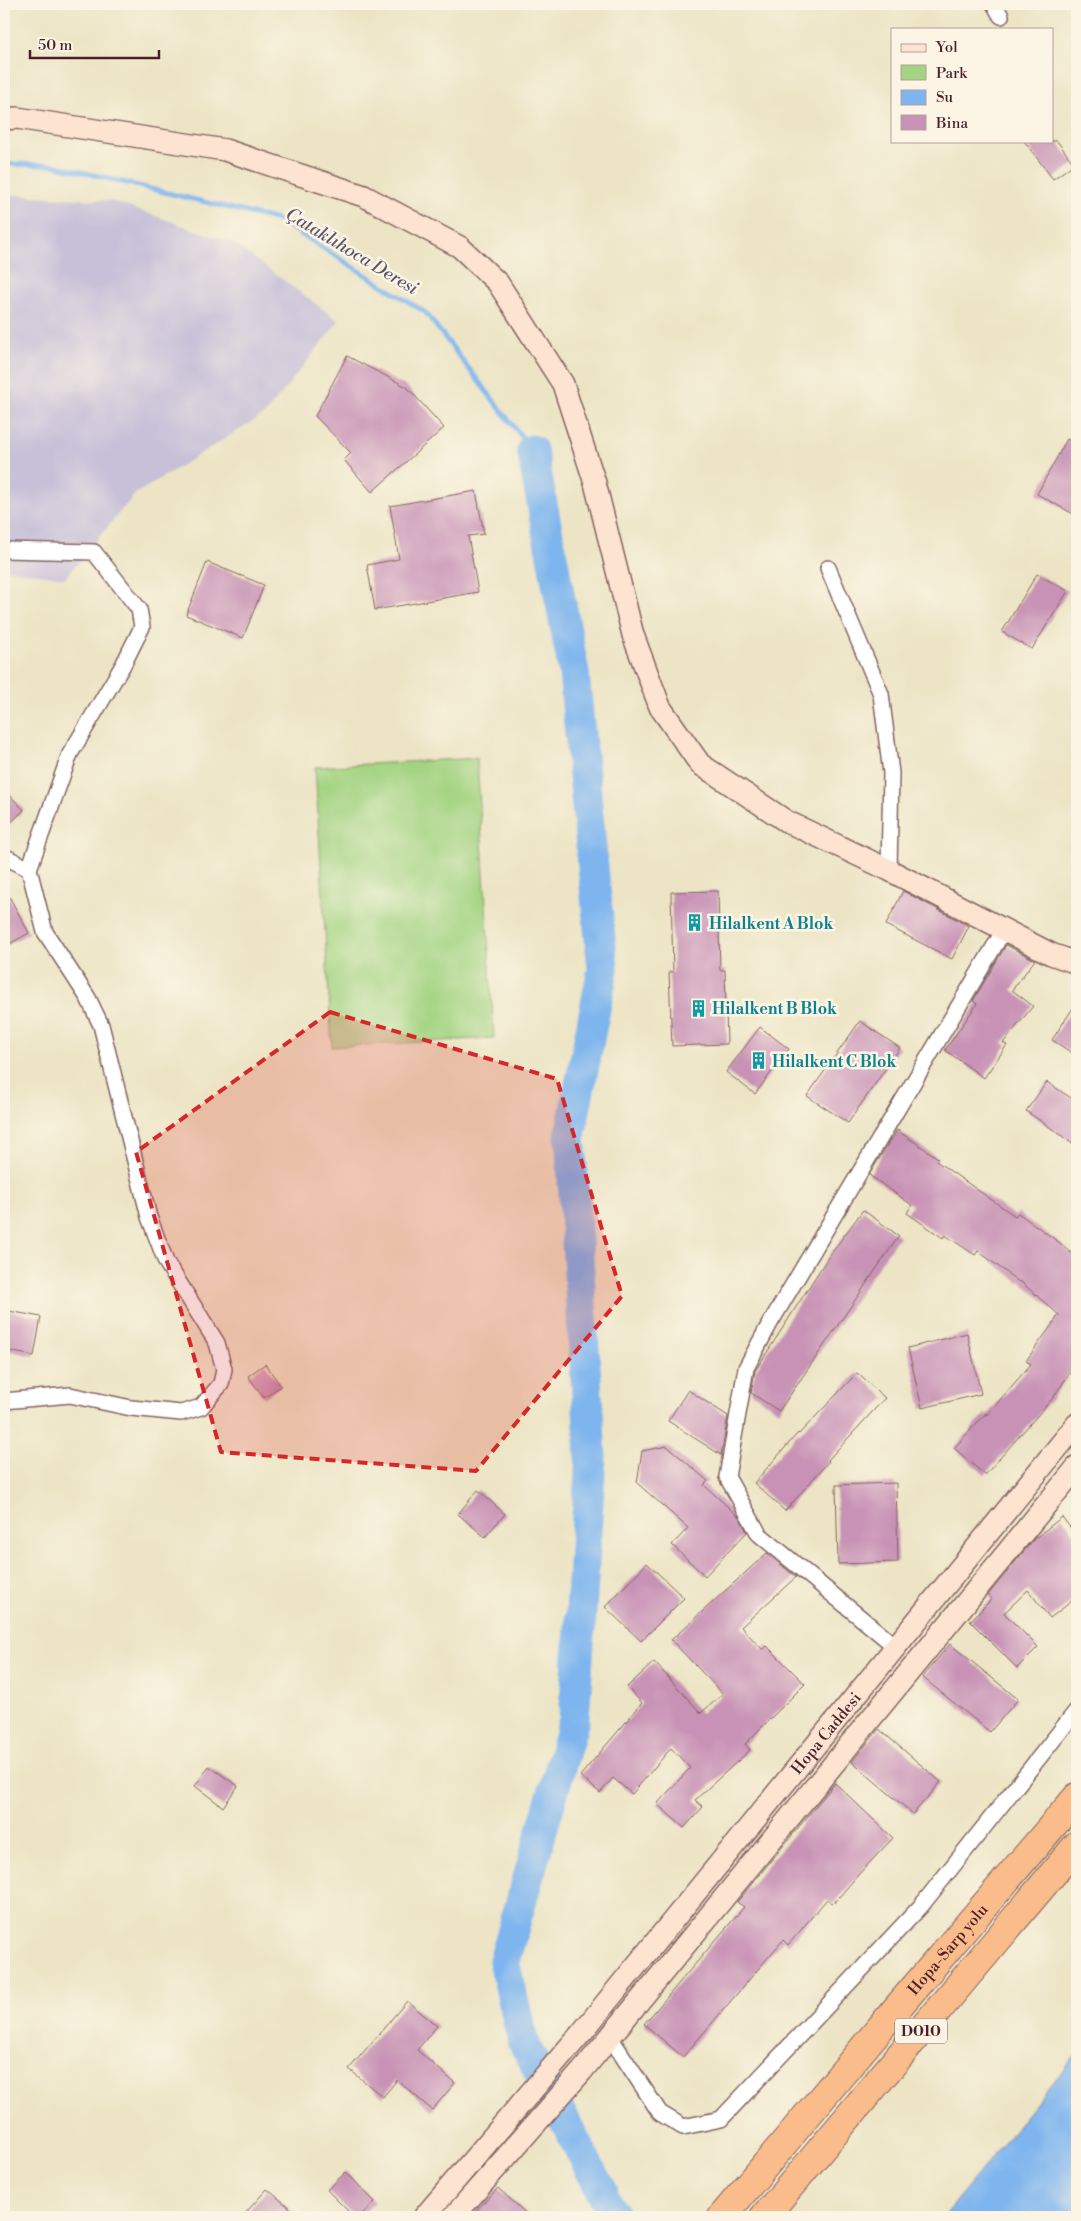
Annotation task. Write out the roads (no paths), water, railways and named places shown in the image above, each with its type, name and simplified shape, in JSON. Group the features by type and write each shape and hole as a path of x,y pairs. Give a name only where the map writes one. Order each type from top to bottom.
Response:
{"highway":[{"name":"Hopa-Sarp yolu","path":"722,2217 1077,1797"},
{"name":"D010","path":"764,2217 1077,1845"}],"main road":[{"path":"4,119 17,118 225,150 364,196 460,247 498,283 563,384 595,483 633,635 660,707 700,764 786,821 889,870 1051,954 1077,963"},
{"name":"Hopa Caddesi","path":"424,2217 573,2042 1077,1424"},
{"name":"Hopa Caddesi","path":"453,2217 582,2071 1077,1466"}],"street":[{"path":"4,550 94,552 139,609 142,627 123,665 70,754 29,869 45,932 88,998 101,1025 149,1217 166,1262 217,1343 224,1369 221,1384 201,1407 181,1412 131,1408 70,1395 4,1401"},
{"path":"828,568 881,694 891,773 889,870"},
{"path":"4,856 29,869"},
{"path":"896,1646 759,1534 727,1477 746,1368 769,1325 1004,930"},
{"path":"610,2037 660,2113 683,2127 721,2119 922,1906 1077,1710"}],"water":[{"path":"1077,2053 1077,2217 943,2217"}],"waterway":[{"name":"Çataklıhoca Deresi","path":"4,164 53,165 278,220 425,312 532,450"},
{"path":"532,450 574,673 603,969 570,1135 591,1456 574,1720 504,1961 523,2041 615,2217"}],"place":[{"name":"Hilalkent A Blok","path":"695,923"},
{"name":"Hilalkent B Blok","path":"698,1008"},
{"name":"Hilalkent C Blok","path":"758,1061"}]}
